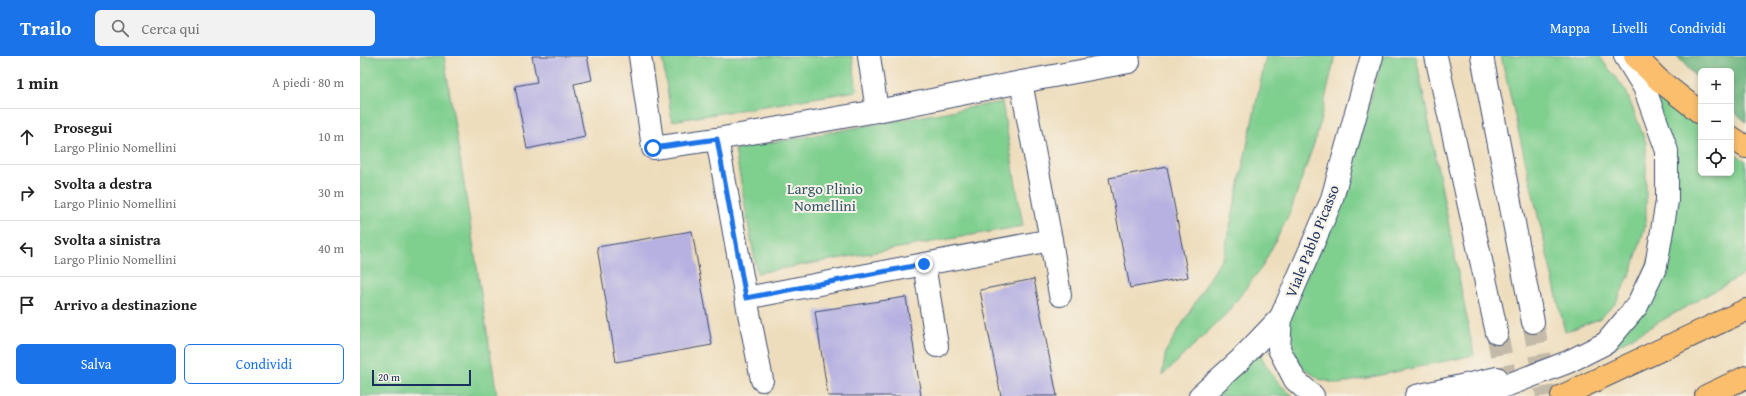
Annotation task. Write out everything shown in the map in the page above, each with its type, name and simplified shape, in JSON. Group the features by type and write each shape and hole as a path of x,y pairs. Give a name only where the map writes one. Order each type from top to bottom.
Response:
{"main road":[{"path":"1635,56 1659,80 1698,112"},
{"path":"1734,138 1746,147"},
{"path":"1562,396 1746,310"},
{"path":"1706,396 1746,377"}],"street":[{"path":"640,56 653,148 717,139 877,111 1129,62 1128,56"},
{"path":"869,56 877,111"},
{"name":"Viale Pablo Picasso","path":"1200,396 1239,361 1280,317 1331,202 1372,56"},
{"path":"1436,56 1497,334"},
{"path":"1482,56 1533,322"},
{"path":"1479,396 1568,362 1606,344 1636,306 1656,266 1667,201 1667,151 1644,87 1625,56"},
{"path":"1021,82 1060,295"},
{"path":"717,139 762,380"},
{"path":"746,298 1051,240"},
{"path":"924,264 937,346"},
{"path":"1280,317 1280,349 1295,380 1313,396"},
{"path":"1416,396 1568,362"}],"green space":[{"path":"360,56 444,56 497,396 360,396"},
{"path":"662,56 852,56 857,91 672,121"},
{"path":"1266,56 1335,56 1317,135 1289,215 1262,267 1227,313 1162,376 1166,351 1224,255"},
{"path":"1382,56 1416,56 1474,355 1339,384 1319,379 1300,365 1286,335 1288,311 1329,231 1354,161"},
{"path":"1501,56 1599,56 1626,91 1646,143 1646,223 1632,270 1615,304 1599,319 1565,332"},
{"path":"1677,56 1746,56 1746,122 1734,112 1734,68 1698,68 1698,80"},
{"path":"1639,70 1698,122 1698,176 1734,176 1734,153 1746,161 1746,273 1606,352 1622,329 1673,198"},
{"name":"Largo Plinio Nomellini","path":"1002,102 1023,226 757,273 735,149"},
{"path":"1256,346 1272,373 1281,385 1293,396 1203,396"}],"building":[{"path":"532,56 587,56 592,80 574,84 585,137 527,149 515,86 537,82"},
{"path":"1167,167 1188,277 1130,288 1109,178"},
{"path":"692,231 712,345 616,362 597,247"},
{"path":"1034,279 1057,396 1001,396 980,290"},
{"path":"906,297 921,396 828,396 815,311"}],"tunnel":[{"path":"1533,322 1547,396"},
{"path":"1497,333 1509,396"}],"route":[{"path":"653,148 717,139 746,298 924,264"}]}
